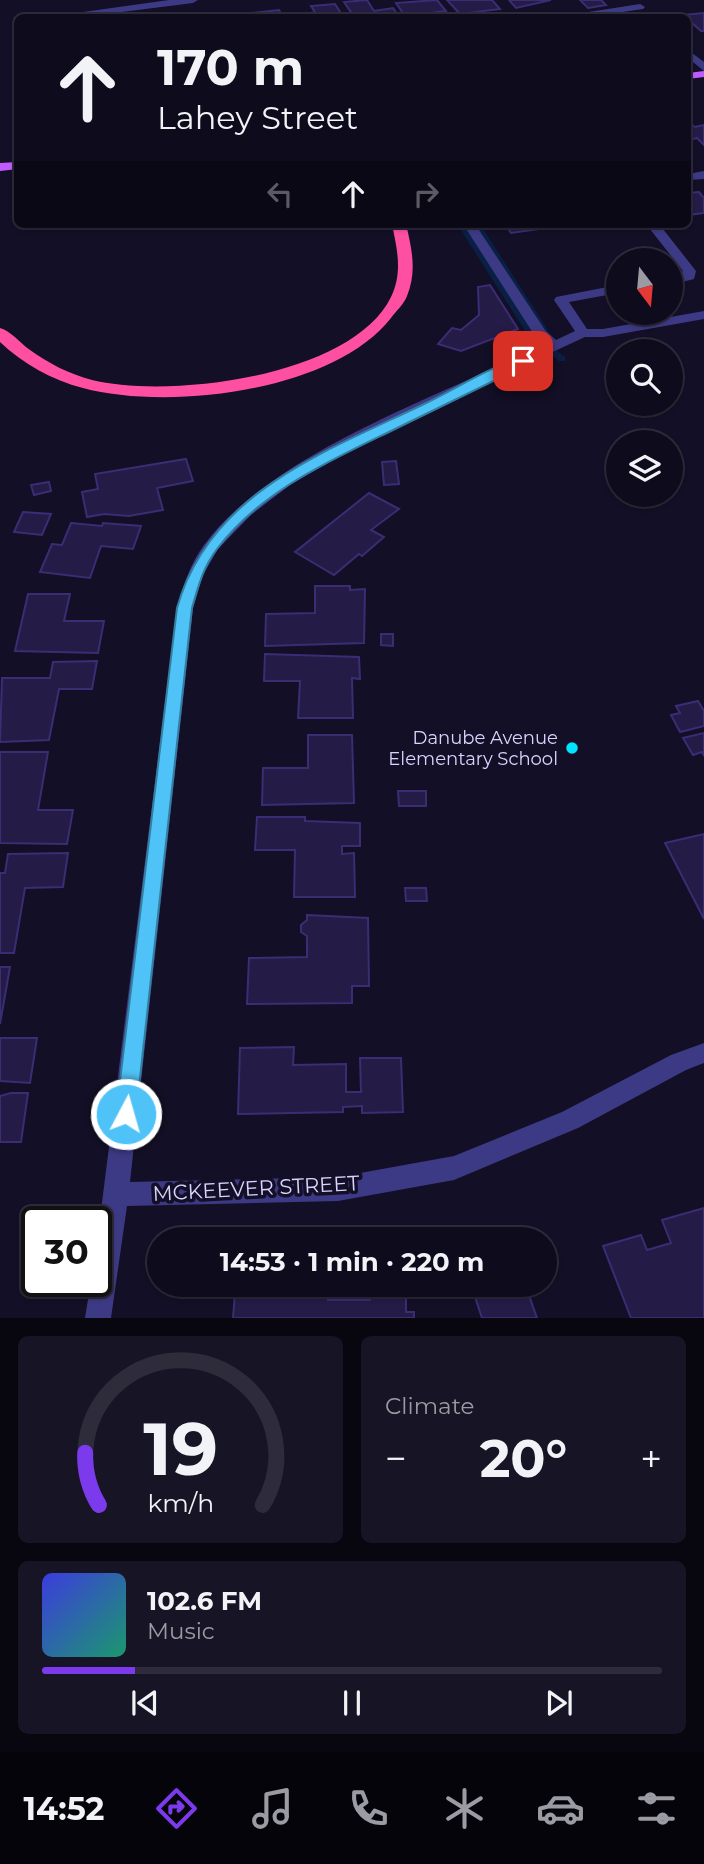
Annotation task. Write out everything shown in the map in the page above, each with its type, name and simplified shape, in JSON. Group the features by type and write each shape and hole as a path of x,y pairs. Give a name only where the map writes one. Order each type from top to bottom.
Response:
{"highway":[{"path":"0,333 47,369 100,387 163,393 192,392 281,376 336,354 374,328 390,312 403,290 408,271 409,257 400,228"}],"street":[{"path":"78,14 193,0"},
{"path":"579,14 638,4"},
{"path":"691,56 704,68"},
{"path":"472,228 540,333 555,346"},
{"path":"655,228 671,248"},
{"path":"683,262 690,271 689,276 683,278"},
{"path":"583,333 561,304 564,297 606,291"},
{"path":"98,1318 117,1194 184,608 193,577 211,547 262,497 309,465 555,346 583,333 603,333 704,314"},
{"name":"MCKEEVER STREET","path":"117,1194 338,1189 454,1168 570,1120 679,1062 704,1053"}],"water":[{"path":"460,228 483,228 548,330 529,337"}],"building":[{"path":"367,0 374,11 393,8 397,14 352,14 344,2"},
{"path":"437,0 446,11 404,14 396,3"},
{"path":"447,0 492,0 500,9 460,14"},
{"path":"509,0 551,0 516,8"},
{"path":"580,0 601,0 606,5 588,8"},
{"path":"335,4 341,14 306,14 315,12 311,6"},
{"path":"279,10 281,14 241,14"},
{"path":"704,13 704,31 691,22 691,14"},
{"path":"691,124 695,127 704,125 704,145 697,138 691,139"},
{"path":"699,192 704,198 704,213 691,215 691,193"},
{"path":"508,228 546,228 511,233"},
{"path":"490,285 518,329 461,351 438,344 452,328 461,330 479,315 478,287"},
{"path":"186,459 193,481 157,488 163,510 129,516 104,514 87,517 82,492 98,489 95,474"},
{"path":"396,461 399,484 384,485 382,462"},
{"path":"49,482 51,491 34,495 31,485"},
{"path":"369,493 399,509 371,530 384,537 362,556 359,554 334,575 295,552"},
{"path":"23,512 51,514 42,535 14,532"},
{"path":"71,523 141,526 133,549 101,546 90,578 40,572 52,544 62,545"},
{"path":"315,586 365,589 364,643 265,646 266,614 315,613"},
{"path":"28,594 70,594 64,621 104,621 98,653 15,651"},
{"path":"381,634 393,634 393,646 381,645"},
{"path":"265,654 359,657 360,679 352,678 353,718 298,718 300,681 264,681"},
{"path":"97,661 92,689 59,689 49,740 0,742 2,678 50,678 53,662"},
{"path":"698,701 704,711 704,726 680,732 671,715 680,713 676,706"},
{"path":"704,733 704,756 702,752 693,755 683,738"},
{"path":"308,735 352,735 354,803 262,805 263,768 308,768"},
{"path":"0,752 48,752 38,810 73,810 67,844 0,843"},
{"path":"398,791 426,791 426,806 399,806"},
{"path":"257,817 305,817 305,821 360,823 360,846 342,846 342,854 354,853 355,897 294,897 295,850 255,850"},
{"path":"704,834 704,919 665,843"},
{"path":"68,853 63,887 25,888 14,953 0,953 0,873 5,873 8,854"},
{"path":"405,888 426,888 427,901 406,901"},
{"path":"307,915 368,918 369,986 352,986 352,1003 247,1004 249,958 307,957 307,936 301,932 301,925 307,920"},
{"path":"0,967 10,967 0,1024"},
{"path":"0,1038 37,1038 30,1083 0,1081"},
{"path":"294,1047 293,1065 346,1064 346,1092 361,1092 360,1058 401,1058 403,1112 362,1113 362,1106 343,1107 343,1112 238,1114 240,1048"},
{"path":"28,1093 21,1142 0,1142 0,1096"},
{"path":"704,1208 704,1318 631,1318 603,1246 641,1235 647,1250 671,1243 662,1220"},
{"path":"235,1297 370,1300 370,1297 406,1297 406,1312 414,1312 414,1318 233,1318"},
{"path":"475,1297 530,1297 537,1318 482,1318"}],"waterway":[{"path":"531,324 532,336 562,359"}],"place":[{"name":"Danube Avenue Elementary School","path":"572,748"}],"route":[{"path":"126,1114 184,608 193,577 211,547 237,519 262,497 309,465 523,361"}]}
